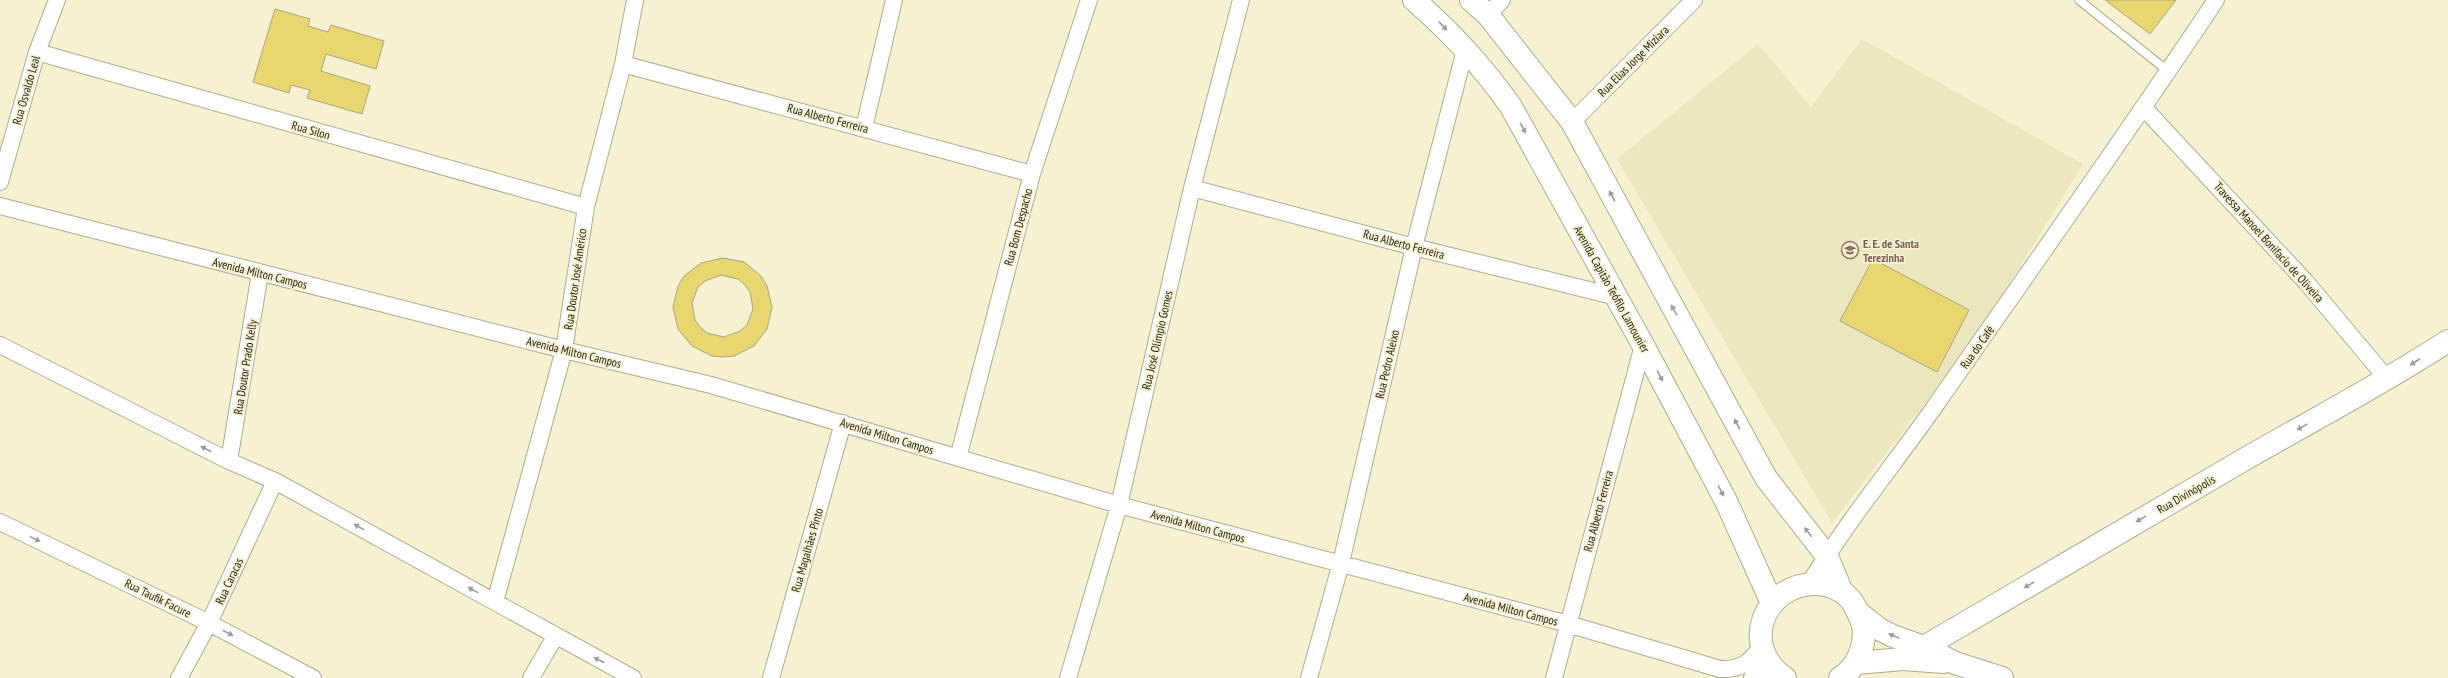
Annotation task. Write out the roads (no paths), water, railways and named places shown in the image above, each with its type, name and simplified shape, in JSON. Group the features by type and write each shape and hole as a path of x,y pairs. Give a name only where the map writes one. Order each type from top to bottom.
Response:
{"main road":[{"name":"Avenida Capitão Teófilo Lamounier","path":"1414,0 1440,22 1489,76 1510,105 1644,345 1726,501 1772,603"},
{"path":"1471,0 1495,7 1572,122 1766,478 1827,556 1841,590 1860,614 1879,629 1955,663 2002,678"},
{"name":"Rua Divinópolis","path":"1924,648 2115,534 2311,422 2388,380 2448,341"},
{"path":"1755,678 1764,652 1762,623 1772,603 1794,586 1809,584 1823,585 1841,590"},
{"path":"1845,674 1863,647 1864,630 1860,614"},
{"path":"1764,652 1777,672 1785,678"},
{"path":"1845,674 1903,659 1955,663"}],"street":[{"name":"Rua Osvaldo Leal","path":"0,182 37,52 57,0"},
{"name":"Rua Doutor José Américo","path":"495,602 564,350 586,207 623,64 635,0"},
{"path":"864,128 894,0"},
{"name":"Rua Bom Despacho","path":"958,458 1032,174 1089,0"},
{"name":"Rua José Olímpio Gomes","path":"1068,678 1119,505 1192,188 1241,0"},
{"name":"Rua Elias Jorge Miziara","path":"1572,122 1694,0"},
{"name":"Rua do Café","path":"1809,584 1827,556 1895,463 2144,108 2216,0"},
{"name":"Rua Pedro Aleixo","path":"1309,678 1340,562 1414,247 1465,50"},
{"name":"Rua Silon","path":"37,52 586,207"},
{"name":"Rua Alberto Ferreira","path":"623,64 1032,174"},
{"name":"Travessa Manoel Bonifacio de Oliveira","path":"2144,108 2306,282 2388,380"},
{"name":"Rua Alberto Ferreira","path":"1192,188 1414,247 1617,298"},
{"name":"Avenida Milton Campos","path":"0,206 260,274 711,385 843,422 958,458 1119,505 1340,562 1568,624 1720,669 1742,667 1764,652"},
{"name":"Rua Doutor Prado Kelly","path":"229,461 260,274"},
{"path":"0,345 229,461 275,481 495,602 555,637 633,678"},
{"name":"Rua Alberto Ferreira","path":"1554,678 1644,345"},
{"name":"Rua Magalhães Pinto","path":"771,678 843,422"},
{"name":"Rua Caracas","path":"179,678 210,623 275,481"},
{"name":"Rua Taufik Facure","path":"0,522 210,623 313,678"},
{"path":"531,678 555,637"}],"lane":[{"path":"2079,0 2169,72"}],"place":[{"name":"E. E. de Santa Terezinha","path":"1850,250"}]}
